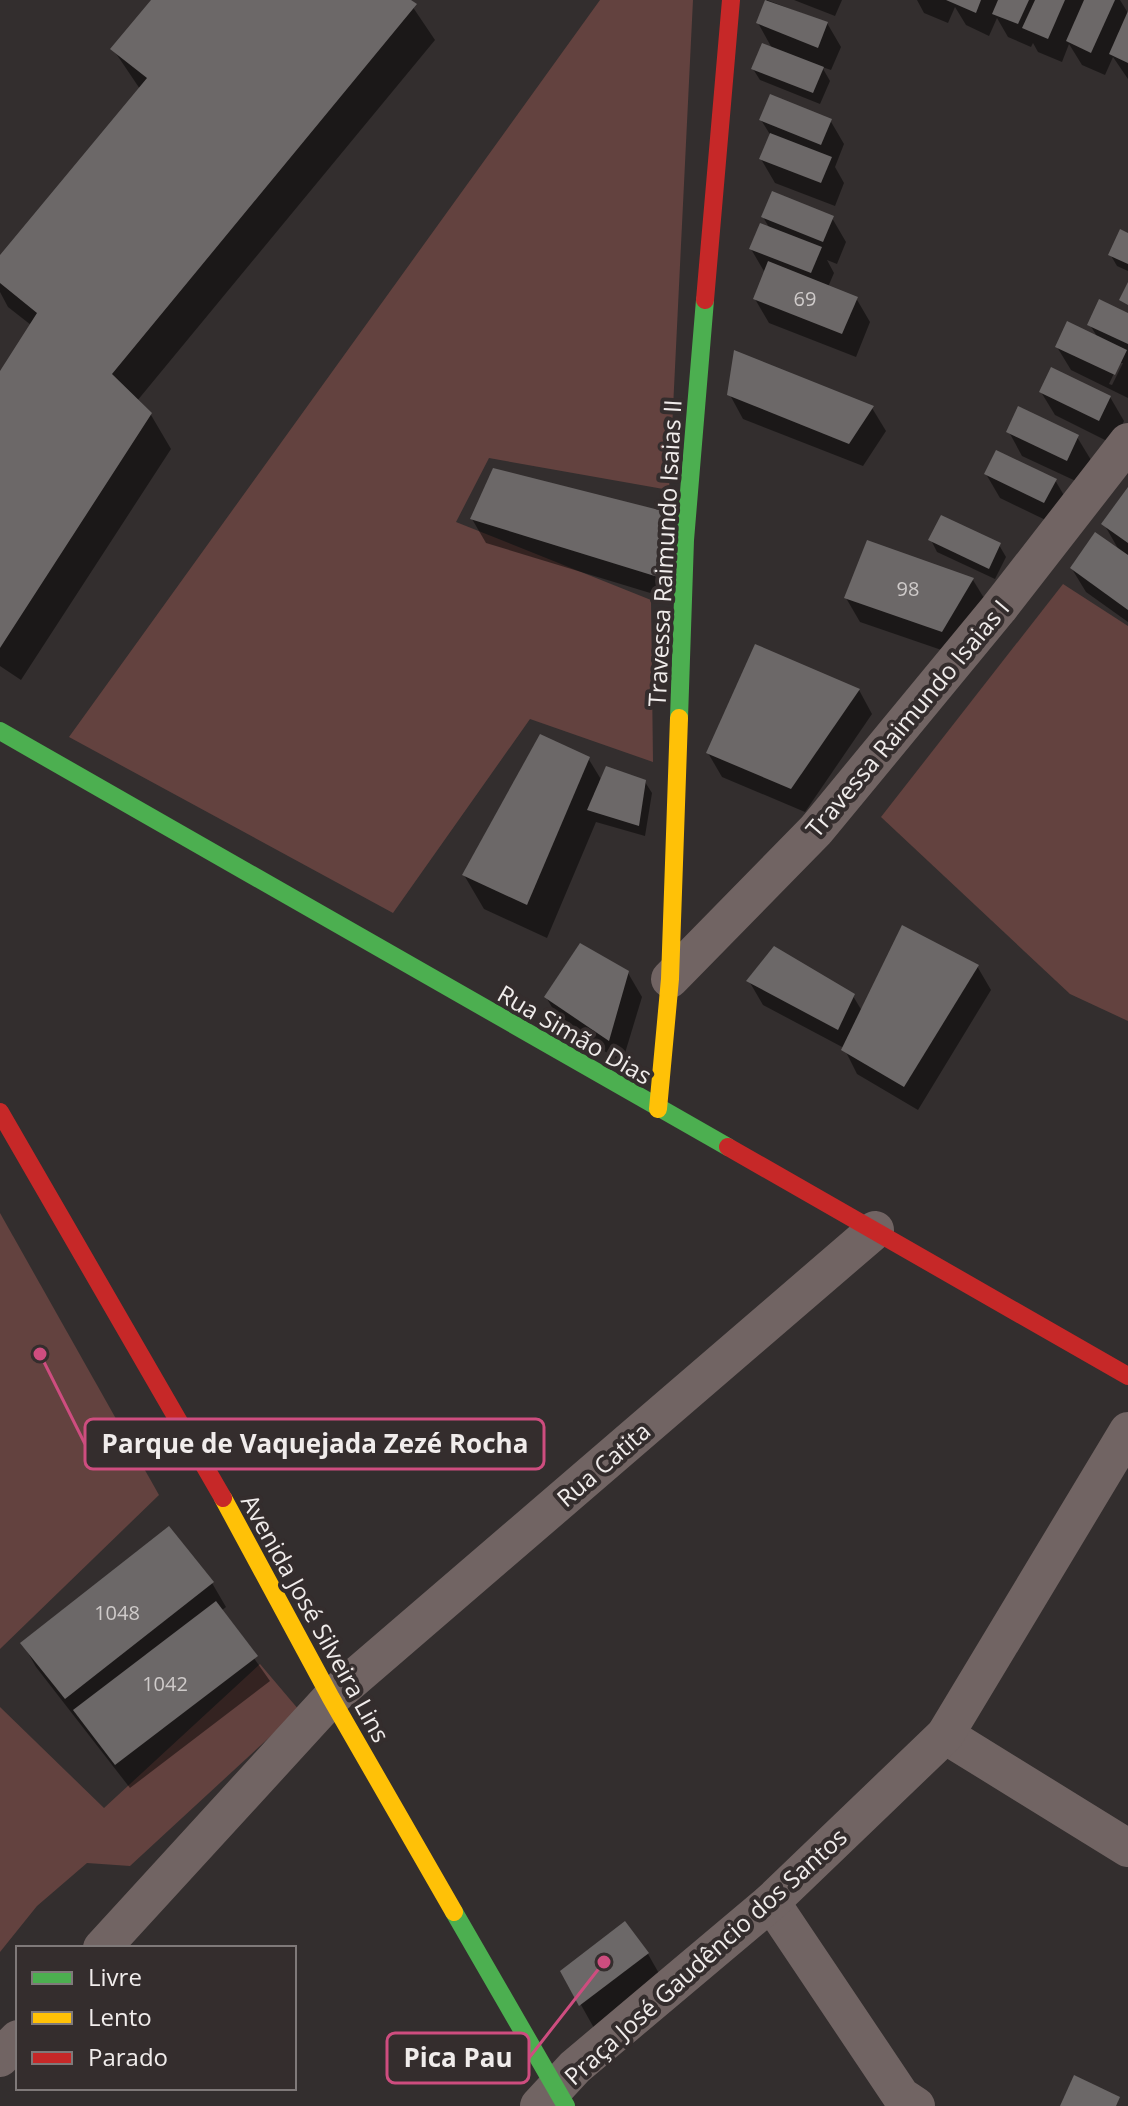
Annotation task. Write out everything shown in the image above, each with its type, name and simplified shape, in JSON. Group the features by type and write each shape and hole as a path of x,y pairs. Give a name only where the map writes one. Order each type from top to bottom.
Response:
{"street":[{"name":"Travessa Raimundo Isaias II","path":"658,1109 670,979 685,540 731,0"},
{"name":"Travessa Raimundo Isaias I","path":"670,979 816,830 999,608 1128,442"},
{"name":"Rua Simão Dias","path":"0,731 1128,1376"},
{"name":"Avenida José Silveira Lins","path":"0,1112 213,1480 553,2101"},
{"name":"Rua Catita","path":"104,1946 331,1698 875,1230"},
{"name":"Praça José Gaudêncio dos Santos","path":"553,2101 575,2067 771,1902 945,1735 1128,1431"},
{"path":"945,1735 1128,1848"},
{"path":"771,1902 901,2096 916,2106"},
{"path":"0,2058 16,2041"}],"shaded area":[{"path":"600,0 693,0 669,490 489,458 456,522 651,600 653,762 530,719 393,913 69,737"},
{"path":"1063,584 1128,626 1128,1021 1070,994 881,817"},
{"path":"0,1213 159,1495 0,1649"},
{"path":"260,1664 299,1710 130,1866 87,1863 37,1906 0,1952 0,1707 104,1808"}],"building":[{"path":"151,0 411,0 417,4 112,374 152,413 0,648 0,371 37,313 0,283 0,255 147,78 110,49"},
{"path":"765,0 828,22 818,48 756,23"},
{"path":"946,0 981,0 976,13"},
{"path":"998,0 1029,0 1018,24 992,14"},
{"path":"1035,0 1065,0 1048,39 1022,28"},
{"path":"1084,0 1115,0 1091,53 1066,41"},
{"path":"1128,11 1128,63 1109,54"},
{"path":"762,43 824,67 813,93 751,69"},
{"path":"770,94 832,119 821,145 759,120"},
{"path":"770,133 832,157 821,183 759,159"},
{"path":"772,191 834,216 823,242 761,217"},
{"path":"760,223 822,247 811,273 749,249"},
{"path":"1120,229 1128,233 1128,264 1108,255"},
{"path":"768,261 858,297 842,334 753,299"},
{"path":"1128,282 1128,305 1119,300"},
{"path":"1099,299 1128,313 1128,344 1087,325"},
{"path":"1067,321 1127,350 1115,375 1055,347"},
{"path":"734,350 874,406 849,444 727,395"},
{"path":"1051,367 1111,396 1099,421 1039,392"},
{"path":"1018,406 1079,435 1067,461 1006,432"},
{"path":"996,450 1057,479 1044,503 984,474"},
{"path":"493,468 663,511 658,577 470,519"},
{"path":"1128,487 1128,543 1101,524"},
{"path":"941,515 1001,543 989,569 928,540"},
{"path":"1095,532 1128,555 1128,610 1070,568"},
{"path":"867,540 974,578 942,632 844,598"},
{"path":"755,644 860,689 791,789 706,753"},
{"path":"540,734 590,757 527,905 462,875"},
{"path":"606,766 646,780 639,826 587,810"},
{"path":"902,925 979,965 904,1087 841,1050"},
{"path":"580,943 629,971 609,1041 544,997"},
{"path":"774,946 855,994 838,1030 746,981"},
{"path":"169,1526 214,1582 65,1699 20,1643"},
{"path":"216,1601 258,1656 115,1765 73,1710"},
{"path":"625,1921 649,1953 579,2006 560,1971"},
{"path":"1074,2075 1120,2097 1116,2106 1060,2106"}],"traffic: fast":[{"path":"679,718 685,540 705,300"},
{"path":"0,731 728,1147"},
{"path":"454,1912 566,2106"}],"traffic: slow":[{"path":"658,1109 670,979 679,718"},
{"path":"223,1498 331,1698 454,1912"}],"traffic: jam":[{"path":"705,300 731,0"},
{"path":"0,1112 223,1498"},
{"path":"728,1147 1128,1376"}],"place":[{"name":"Parque de Vaquejada Zezé Rocha","path":"40,1354"},
{"name":"Pica Pau","path":"604,1962"}]}
